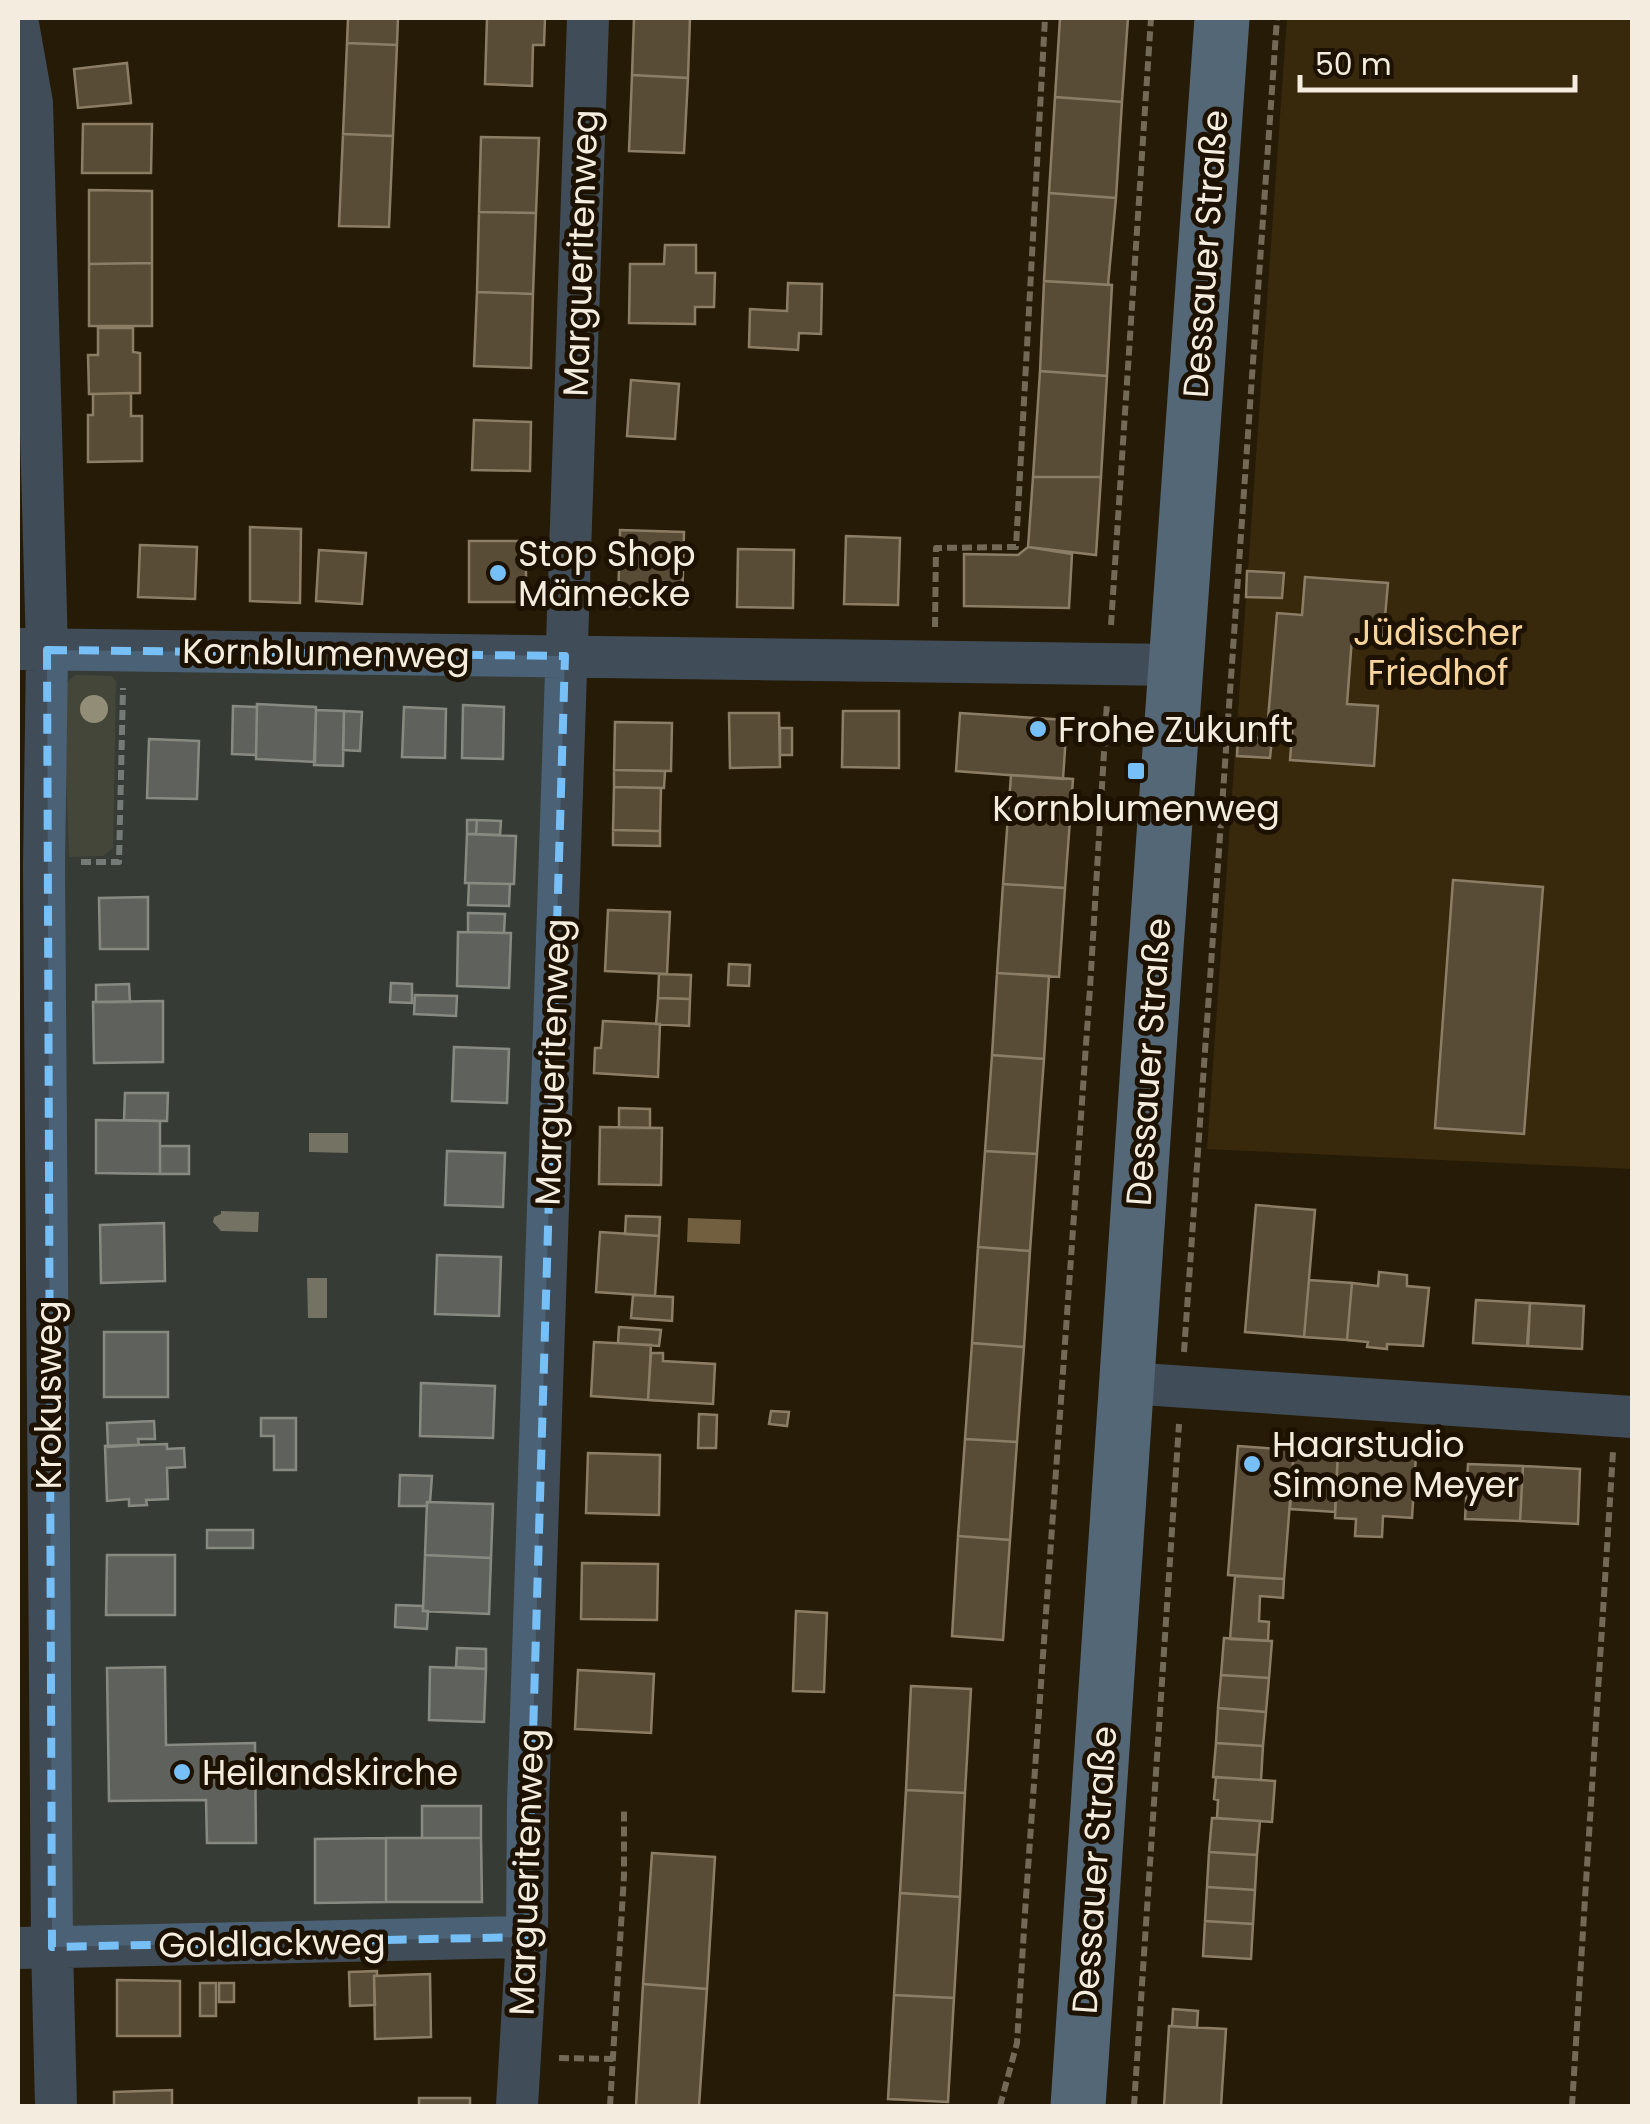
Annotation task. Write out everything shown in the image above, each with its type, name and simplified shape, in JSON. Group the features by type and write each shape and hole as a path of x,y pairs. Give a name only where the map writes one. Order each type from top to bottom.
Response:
{"main road":[{"name":"Dessauer Straße","path":"1078,2106 1222,18"}],"street":[{"name":"Margueritenweg","path":"517,2106 527,1937 588,18"},
{"name":"Krokusweg","path":"18,24 32,103 32,649 44,862 34,1947 56,2106"},
{"name":"Kornblumenweg","path":"32,649 1175,666"},
{"path":"1126,1384 1624,1416"},
{"name":"Goldlackweg","path":"34,1947 527,1937"}],"path":[{"path":"934,662 936,548 1016,548 1045,18"},
{"path":"1000,2106 1020,2016 1151,18"},
{"path":"1134,2106 1276,18"},
{"path":"44,862 120,862 124,651"},
{"path":"1572,2106 1624,1416"},
{"path":"610,2106 624,1876 624,1810"},
{"path":"520,2057 612,2059"}],"highlighted area":[{"path":"47,650 565,656 527,1937 52,1947"}],"green space":[{"name":"Jüdischer Friedhof","path":"1287,18 1632,18 1632,1169 1207,1149"},
{"path":"76,675 112,676 116,682 113,848 103,856 69,857 63,694 67,682"}],"shaded area":[{"path":"309,1133 348,1133 348,1153 309,1152"},
{"path":"221,1211 259,1212 258,1232 221,1231 213,1222"},
{"path":"688,1218 741,1220 740,1244 687,1242"},
{"path":"307,1278 327,1278 327,1318 308,1318"}],"building":[{"path":"348,18 398,18 397,45 347,43"},
{"path":"487,18 545,18 544,45 533,45 532,86 485,84"},
{"path":"634,18 690,18 688,78 632,75"},
{"path":"1060,18 1128,18 1122,102 1055,97"},
{"path":"347,43 397,45 393,136 343,134"},
{"path":"127,63 131,103 78,108 74,69"},
{"path":"632,75 688,78 684,153 629,151"},
{"path":"1055,97 1122,102 1116,198 1049,193"},
{"path":"83,124 152,124 151,173 82,173"},
{"path":"343,134 393,136 389,227 339,226"},
{"path":"481,137 539,138 536,213 479,212"},
{"path":"89,190 152,191 152,263 89,264"},
{"path":"1049,193 1116,198 1108,285 1044,281"},
{"path":"479,212 536,213 533,294 477,292"},
{"path":"665,245 696,245 696,273 715,273 714,307 695,307 695,324 629,323 630,264 664,264"},
{"path":"152,263 152,326 89,326 89,264"},
{"path":"1044,281 1112,285 1107,376 1040,371"},
{"path":"788,283 822,284 821,334 799,333 798,350 749,347 750,309 787,311"},
{"path":"477,292 533,294 531,368 474,366"},
{"path":"98,328 133,328 133,352 140,353 140,393 89,394 88,355 98,355"},
{"path":"1040,371 1107,376 1101,477 1033,477"},
{"path":"631,380 679,384 675,439 627,436"},
{"path":"131,393 131,416 142,416 142,461 88,462 88,415 93,415 93,394"},
{"path":"474,420 531,422 530,471 472,470"},
{"path":"1033,477 1101,477 1096,555 1028,547"},
{"path":"250,527 301,529 300,603 250,601"},
{"path":"620,530 684,532 682,608 618,606"},
{"path":"846,536 900,538 898,605 844,604"},
{"name":"Stop Shop Mämecke","path":"469,541 526,541 526,602 469,602"},
{"path":"140,545 197,547 195,599 138,597"},
{"path":"1028,547 1072,554 1069,608 964,606 964,554 1018,555"},
{"path":"738,549 794,550 793,608 737,607"},
{"path":"319,550 366,553 362,604 316,601"},
{"path":"1247,571 1284,573 1282,598 1246,597"},
{"path":"1305,577 1388,583 1383,640 1352,638 1347,704 1378,706 1374,766 1290,760 1293,721 1268,719 1277,613 1302,615"},
{"path":"257,704 316,707 315,762 256,759"},
{"path":"463,705 504,707 503,759 462,758"},
{"path":"233,706 257,707 256,755 232,754"},
{"path":"404,707 446,709 445,758 402,757"},
{"path":"316,710 344,711 343,766 314,765"},
{"path":"344,711 362,712 360,751 343,750"},
{"path":"843,711 899,711 899,768 842,767"},
{"path":"729,713 779,713 780,767 730,768"},
{"path":"960,713 1067,720 1063,779 956,771"},
{"path":"615,722 672,723 671,771 614,770"},
{"path":"780,728 792,728 792,755 780,755"},
{"path":"1238,736 1272,739 1270,758 1237,756"},
{"path":"149,739 199,741 197,799 147,798"},
{"path":"614,770 665,771 664,788 614,787"},
{"path":"1011,775 1073,779 1065,888 1003,884"},
{"path":"614,787 661,788 660,831 613,830"},
{"path":"467,820 477,820 476,834 467,834"},
{"path":"477,820 501,821 500,835 476,834"},
{"path":"613,830 660,831 660,846 613,845"},
{"path":"467,834 516,836 514,884 465,883"},
{"path":"1453,880 1543,887 1524,1134 1435,1128"},
{"path":"469,883 510,884 509,906 468,905"},
{"path":"1003,884 1065,888 1059,977 997,973"},
{"path":"148,897 148,949 100,949 99,898"},
{"path":"608,910 670,912 667,974 605,971"},
{"path":"468,913 505,914 504,933 468,932"},
{"path":"458,932 511,933 509,988 457,986"},
{"path":"729,964 750,965 749,986 728,985"},
{"path":"997,973 1049,976 1044,1059 992,1055"},
{"path":"659,974 691,975 690,999 658,998"},
{"path":"391,983 412,984 412,1003 390,1002"},
{"path":"129,984 130,1002 96,1002 96,985"},
{"path":"415,995 457,996 456,1016 414,1014"},
{"path":"658,998 690,999 689,1026 656,1024"},
{"path":"163,1001 163,1062 94,1063 93,1002"},
{"path":"603,1021 660,1024 658,1077 594,1073 595,1048 601,1048"},
{"path":"454,1047 509,1049 507,1103 452,1101"},
{"path":"992,1055 1044,1059 1037,1154 985,1151"},
{"path":"125,1093 168,1093 167,1121 124,1120"},
{"path":"619,1108 650,1109 650,1128 619,1128"},
{"path":"96,1120 160,1121 160,1174 96,1173"},
{"path":"600,1127 662,1128 661,1185 599,1184"},
{"path":"160,1146 189,1146 189,1174 160,1174"},
{"path":"447,1151 505,1153 503,1207 445,1205"},
{"path":"985,1151 1037,1154 1030,1251 978,1247"},
{"path":"1256,1205 1315,1210 1304,1337 1245,1332"},
{"path":"626,1216 660,1217 659,1236 625,1234"},
{"path":"164,1223 165,1281 101,1283 100,1225"},
{"path":"600,1232 659,1236 655,1296 596,1292"},
{"path":"978,1247 1030,1251 1024,1347 972,1343"},
{"path":"437,1255 501,1257 499,1316 435,1314"},
{"path":"1379,1272 1407,1275 1407,1286 1429,1288 1423,1346 1387,1344 1387,1349 1347,1340 1352,1283 1378,1286"},
{"path":"1309,1280 1352,1283 1347,1340 1304,1337"},
{"path":"633,1295 673,1297 672,1321 631,1318"},
{"path":"1476,1300 1530,1303 1527,1346 1473,1343"},
{"path":"1530,1303 1584,1306 1582,1349 1528,1346"},
{"path":"619,1327 661,1330 659,1346 618,1343"},
{"path":"104,1332 168,1332 168,1397 104,1397"},
{"path":"594,1342 651,1345 648,1400 591,1396"},
{"path":"972,1343 1024,1347 1017,1442 965,1439"},
{"path":"651,1353 663,1353 663,1361 715,1364 713,1404 648,1400"},
{"path":"421,1383 495,1386 493,1438 420,1436"},
{"path":"771,1411 789,1412 787,1426 769,1424"},
{"path":"699,1414 717,1415 716,1448 698,1448"},
{"path":"261,1418 296,1418 296,1470 274,1470 274,1436 261,1436"},
{"path":"154,1421 155,1439 138,1439 139,1445 108,1447 107,1423"},
{"path":"965,1439 1017,1442 1010,1540 958,1536"},
{"path":"167,1444 167,1449 184,1448 185,1467 167,1468 168,1499 129,1506 129,1499 107,1501 105,1446"},
{"path":"1238,1446 1294,1450 1284,1579 1228,1575"},
{"path":"1294,1450 1338,1451 1335,1512 1290,1509"},
{"path":"1338,1451 1416,1456 1412,1518 1383,1516 1382,1537 1355,1536 1356,1519 1335,1518"},
{"path":"588,1453 660,1455 659,1515 586,1513"},
{"path":"1468,1464 1523,1466 1520,1521 1465,1519"},
{"path":"1523,1466 1580,1469 1578,1524 1520,1521"},
{"path":"400,1475 432,1476 427,1506 399,1506"},
{"path":"427,1502 493,1504 491,1558 425,1555"},
{"path":"207,1530 253,1530 253,1548 207,1548"},
{"path":"958,1536 1010,1540 1003,1640 952,1636"},
{"path":"107,1555 175,1555 175,1615 106,1615"},
{"path":"425,1555 491,1558 489,1614 423,1611"},
{"path":"582,1563 658,1564 657,1620 581,1619"},
{"path":"1235,1576 1284,1579 1283,1598 1260,1596 1259,1621 1269,1622 1268,1641 1230,1639"},
{"path":"396,1605 423,1606 423,1611 428,1611 427,1629 395,1627"},
{"path":"796,1611 827,1613 824,1692 793,1691"},
{"path":"1224,1638 1272,1641 1269,1678 1221,1675"},
{"path":"457,1648 486,1649 486,1669 456,1667"},
{"name":"Heilandskirche","path":"165,1667 166,1745 255,1743 256,1843 207,1843 206,1800 109,1801 107,1668"},
{"path":"430,1667 486,1669 484,1722 429,1720"},
{"path":"578,1670 654,1674 651,1733 575,1729"},
{"path":"1221,1675 1269,1678 1266,1712 1218,1708"},
{"path":"911,1686 971,1689 965,1793 906,1790"},
{"path":"1218,1708 1266,1712 1263,1746 1216,1743"},
{"path":"1216,1743 1263,1746 1261,1780 1213,1777"},
{"path":"1216,1777 1275,1781 1272,1822 1217,1818"},
{"path":"906,1790 965,1793 960,1897 900,1893"},
{"path":"422,1806 481,1806 481,1838 422,1838"},
{"path":"1212,1818 1260,1821 1257,1855 1209,1852"},
{"path":"386,1838 481,1838 482,1902 386,1902"},
{"path":"386,1838 386,1902 315,1903 315,1839"},
{"path":"1209,1852 1257,1855 1255,1890 1207,1887"},
{"path":"652,1853 715,1857 707,1989 643,1984"},
{"path":"1207,1887 1255,1890 1253,1924 1205,1921"},
{"path":"900,1893 960,1897 954,1998 894,1995"},
{"path":"1205,1921 1253,1924 1251,1959 1203,1956"},
{"path":"377,1971 375,2005 350,2006 349,1972"},
{"path":"430,1974 431,2037 375,2039 374,1976"},
{"path":"117,1980 180,1981 180,2036 117,2036"},
{"path":"200,1983 216,1983 216,2016 200,2016"},
{"path":"219,1983 234,1983 234,2002 219,2002"},
{"path":"643,1984 707,1989 699,2106 636,2106"},
{"path":"894,1995 954,1998 948,2102 888,2099"},
{"path":"1173,2009 1198,2011 1197,2028 1172,2026"},
{"path":"1169,2026 1226,2029 1221,2106 1164,2106"},
{"path":"172,2090 172,2106 114,2106 114,2092"},
{"path":"419,2098 470,2098 470,2106 419,2106"}],"place":[{"name":"Stop Shop Mämecke","path":"498,573"},
{"name":"Frohe Zukunft","path":"1038,729"},
{"name":"Kornblumenweg","path":"1136,771"},
{"name":"Haarstudio Simone Meyer","path":"1252,1464"},
{"name":"Heilandskirche","path":"182,1772"}]}
